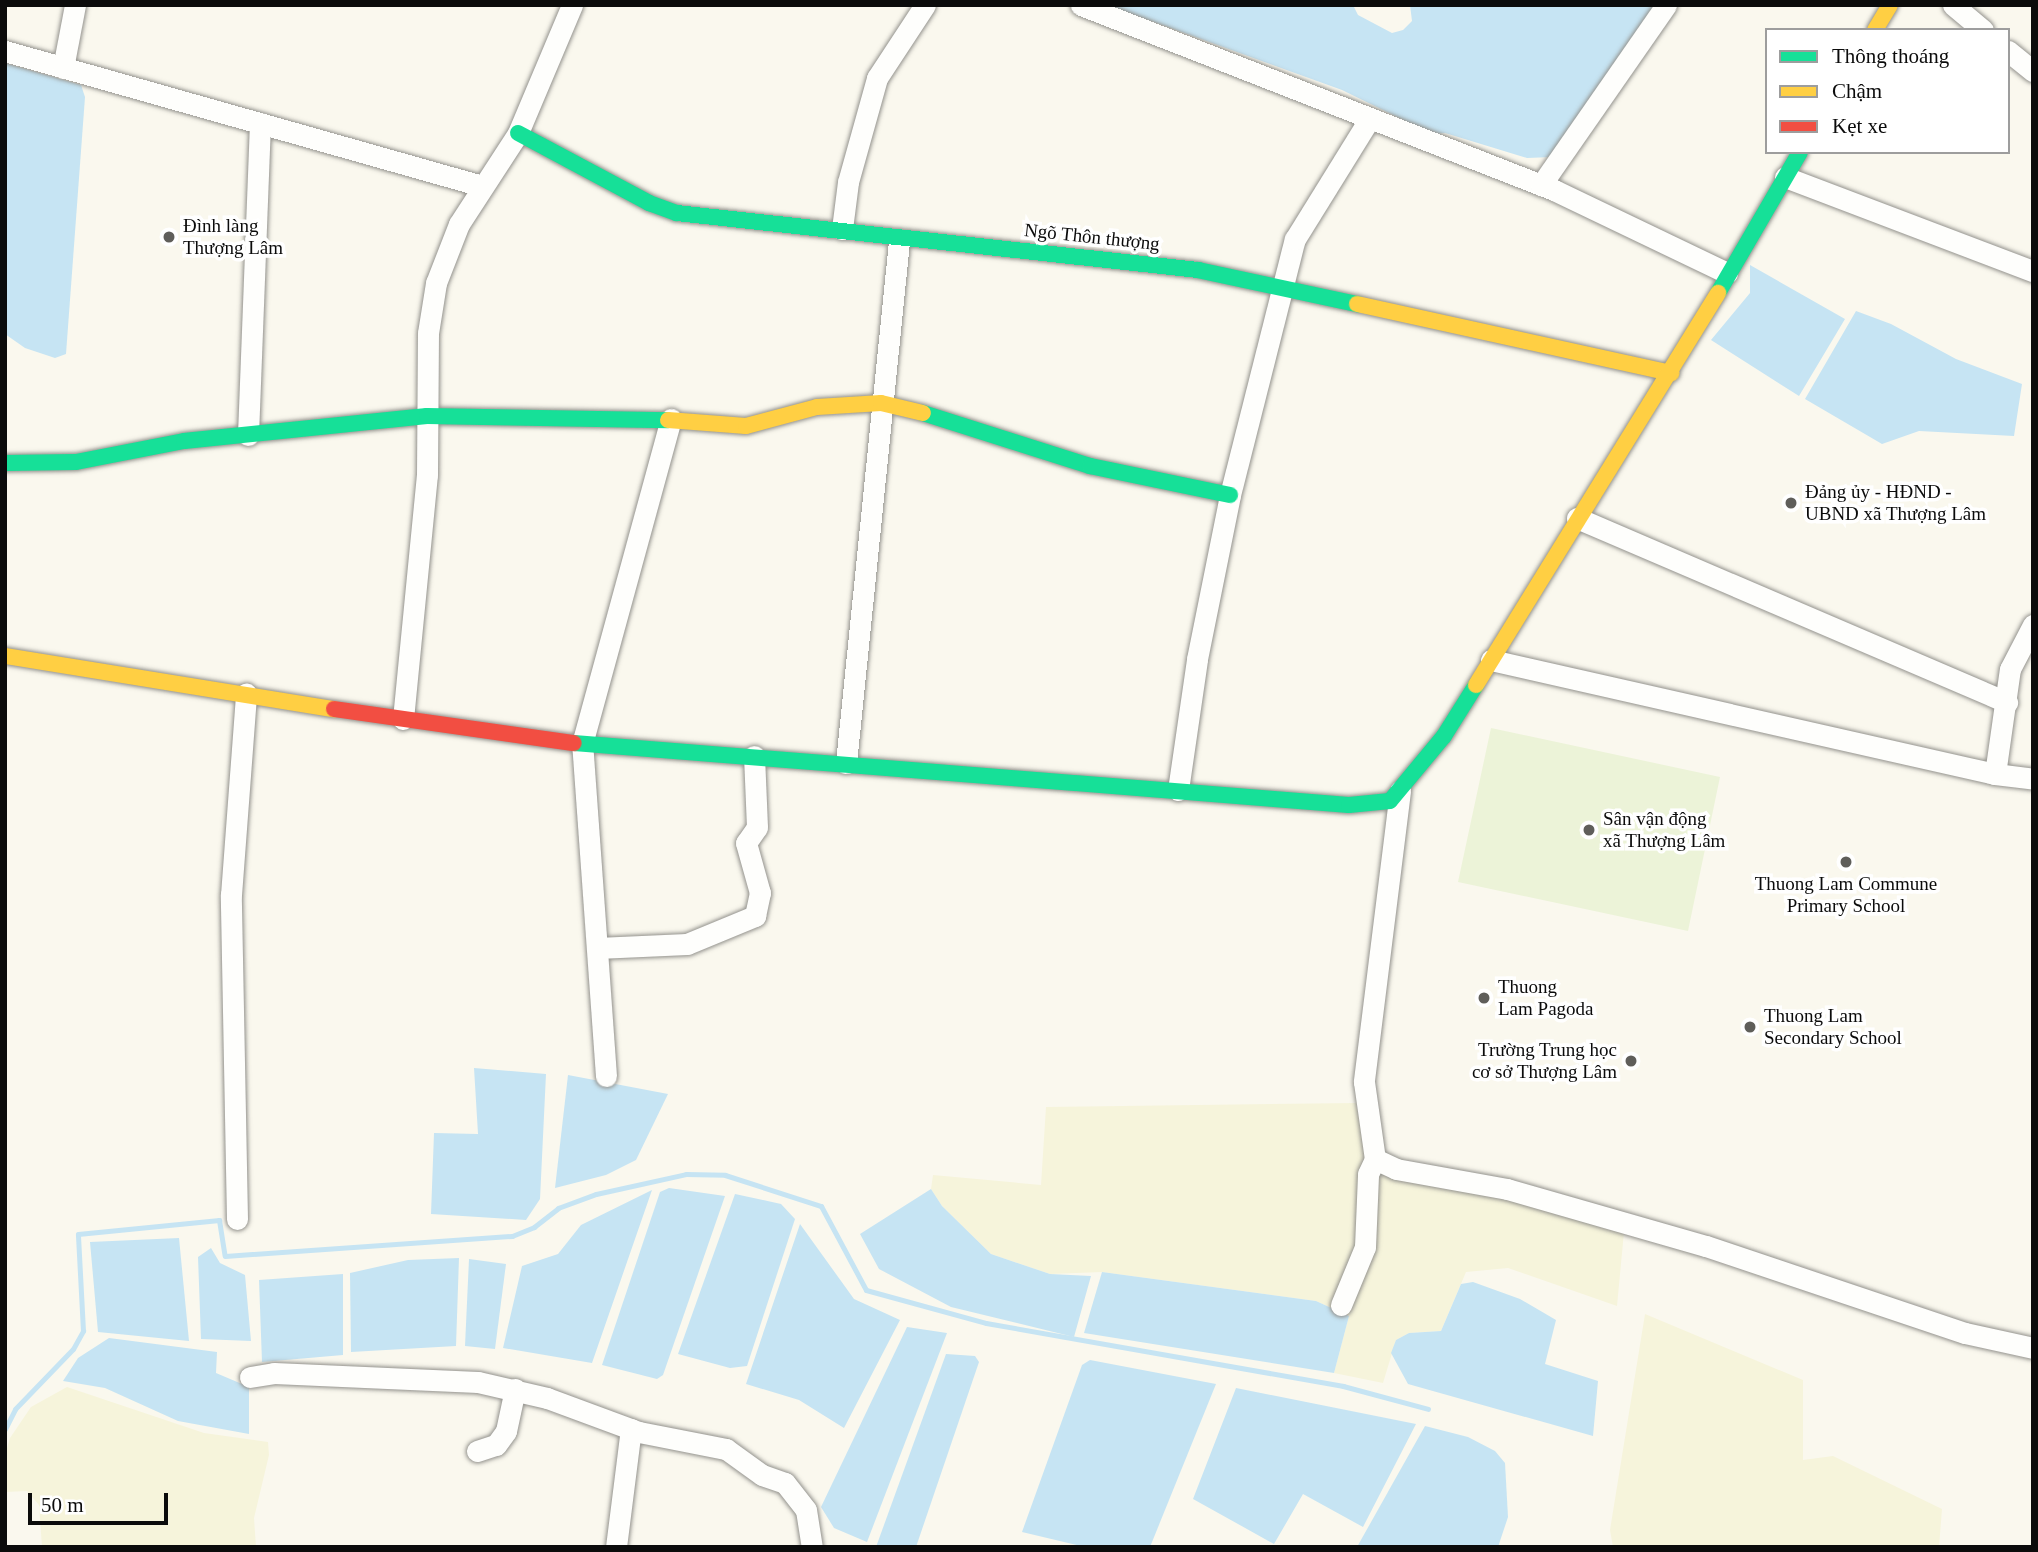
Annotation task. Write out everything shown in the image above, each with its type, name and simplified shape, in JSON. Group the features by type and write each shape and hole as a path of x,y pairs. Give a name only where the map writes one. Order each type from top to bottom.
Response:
{"street":[{"path":"63,68 75,5"},
{"path":"403,719 427,475 428,333 436,283 459,224 518,133 572,5"},
{"path":"842,229 848,182 877,78 925,5"},
{"path":"1081,5 1541,185 1727,273"},
{"path":"1541,185 1666,5"},
{"path":"1876,28 1890,5"},
{"path":"1953,5 1981,28"},
{"path":"5,51 482,186"},
{"path":"2010,53 2033,71"},
{"path":"1178,790 1197,659 1230,495 1286,288 1296,239 1370,118"},
{"path":"248,435 260,123"},
{"name":"Ngõ Thôn thượng","path":"518,133 649,203 677,213 842,229 898,241 1198,270 1672,373"},
{"path":"5,656 403,719 517,740 846,763 1349,805 1390,801 1444,736 1577,518 1672,373 1727,273 1799,154"},
{"path":"1785,177 2033,271"},
{"path":"846,763 898,241"},
{"path":"5,463 76,462 184,441 427,416 671,419 746,426 817,407 881,403 960,422 1090,466 1230,495"},
{"path":"606,1076 582,744 671,419"},
{"path":"1577,518 2007,702"},
{"path":"1995,774 2010,669 2033,625"},
{"path":"1491,660 1995,774 2033,779"},
{"path":"237,1219 231,895 246,694"},
{"path":"597,948 687,944 755,916 760,893 746,843 757,827 754,756"},
{"path":"1341,1305 1365,1247 1368,1174 1375,1159 1364,1082 1399,791"},
{"path":"1375,1159 1396,1169 1507,1189 1680,1238 1965,1333 2033,1348"},
{"path":"250,1377 275,1373 478,1382 515,1389 631,1429 726,1449 762,1475 785,1483 807,1510 812,1547"},
{"path":"477,1451 496,1446 506,1430 515,1389"},
{"path":"616,1547 631,1429"}],"shaded area":[{"path":"1356,1103 1368,1169 1541,1205 1624,1232 1617,1306 1508,1268 1466,1272 1441,1331 1409,1333 1396,1340 1383,1383 1334,1373 1349,1316 1316,1301 1102,1272 1050,1274 991,1254 942,1206 931,1189 933,1175 1041,1185 1046,1107"},
{"path":"1645,1314 1803,1380 1803,1460 1833,1456 1942,1509 1939,1547 1613,1547 1610,1530"},
{"path":"67,1387 204,1433 268,1442 269,1455 254,1518 256,1547 42,1547 39,1505 27,1491 5,1492 5,1455 10,1438 31,1407"}],"green space":[{"name":"Sân vận động xã Thượng Lâm","path":"1491,728 1720,777 1688,931 1458,882"}],"water":[{"path":"1107,5 1353,5 1358,15 1392,33 1403,30 1412,21 1410,5 1659,5 1552,157 1527,158 1445,133 1432,134 1342,90"},
{"path":"5,63 81,85 85,97 66,354 55,358 25,348 5,334"},
{"path":"1750,265 1845,319 1799,396 1711,340 1750,293"},
{"path":"1856,311 1891,324 1956,359 2022,384 2014,436 1919,431 1882,444 1805,399"},
{"path":"474,1068 546,1074 540,1199 526,1220 431,1214 434,1133 478,1134"},
{"path":"568,1075 668,1094 636,1160 606,1175 555,1188"},
{"path":"669,1188 725,1196 663,1375 657,1379 602,1365 660,1192"},
{"path":"931,1189 942,1206 991,1254 1050,1274 1091,1276 1074,1337 951,1307 879,1269 860,1234"},
{"path":"652,1190 592,1363 503,1348 522,1266 558,1254 581,1225"},
{"path":"735,1194 781,1204 795,1219 747,1366 730,1368 678,1354"},
{"path":"800,1224 854,1299 900,1320 844,1428 799,1400 746,1384"},
{"path":"179,1238 189,1341 98,1332 90,1242"},
{"path":"211,1248 220,1263 245,1275 251,1341 201,1339 198,1257"},
{"path":"459,1258 456,1346 351,1352 350,1273 408,1260"},
{"path":"469,1259 506,1264 495,1349 465,1346"},
{"path":"1102,1272 1316,1301 1349,1316 1334,1373 1084,1333"},
{"path":"343,1274 343,1355 262,1362 259,1280"},
{"path":"1473,1282 1520,1299 1556,1320 1545,1364 1598,1381 1593,1436 1408,1384 1391,1353 1396,1340 1409,1333 1441,1331 1461,1284"},
{"path":"907,1327 947,1333 867,1542 834,1528 821,1507"},
{"path":"109,1338 217,1352 216,1373 249,1387 249,1434 178,1421 105,1388 63,1381 78,1358"},
{"path":"946,1354 975,1356 979,1362 916,1547 876,1547"},
{"path":"1090,1360 1216,1384 1150,1547 1085,1547 1022,1532 1082,1365"},
{"path":"1236,1388 1416,1424 1363,1527 1303,1494 1274,1544 1193,1499"},
{"path":"1425,1426 1468,1437 1495,1451 1505,1463 1508,1517 1498,1547 1357,1547"}],"waterway":[{"path":"5,1429 15,1409 73,1349 83,1331 78,1234 219,1220 225,1256 512,1236 534,1227 558,1208 596,1194 686,1174 725,1175 821,1206 866,1290 986,1323 1343,1386 1428,1409"}],"traffic: fast":[{"path":"518,133 649,203 677,213 1198,270 1357,304"},
{"path":"1718,293 1799,154"},
{"path":"923,413 1090,466 1230,495"},
{"path":"5,463 76,462 184,441 427,416 668,420"},
{"path":"574,743 1349,805 1390,801 1444,736 1476,685"}],"traffic: slow":[{"path":"1876,28 1890,5"},
{"path":"1476,685 1718,293"},
{"path":"1357,304 1672,373"},
{"path":"668,420 746,426 817,407 881,403 923,413"},
{"path":"5,656 334,709"}],"traffic: jam":[{"path":"334,709 574,743"}],"place":[{"name":"Đình làng Thượng Lâm","path":"169,237"},
{"name":"Đảng ủy - HĐND - UBND xã Thượng Lâm","path":"1791,503"},
{"name":"Sân vận động xã Thượng Lâm","path":"1589,830"},
{"name":"Thuong Lam Commune Primary School","path":"1846,862"},
{"name":"Thuong Lam Pagoda","path":"1484,998"},
{"name":"Thuong Lam Secondary School","path":"1750,1027"},
{"name":"Trường Trung học cơ sở Thượng Lâm","path":"1631,1061"}]}
